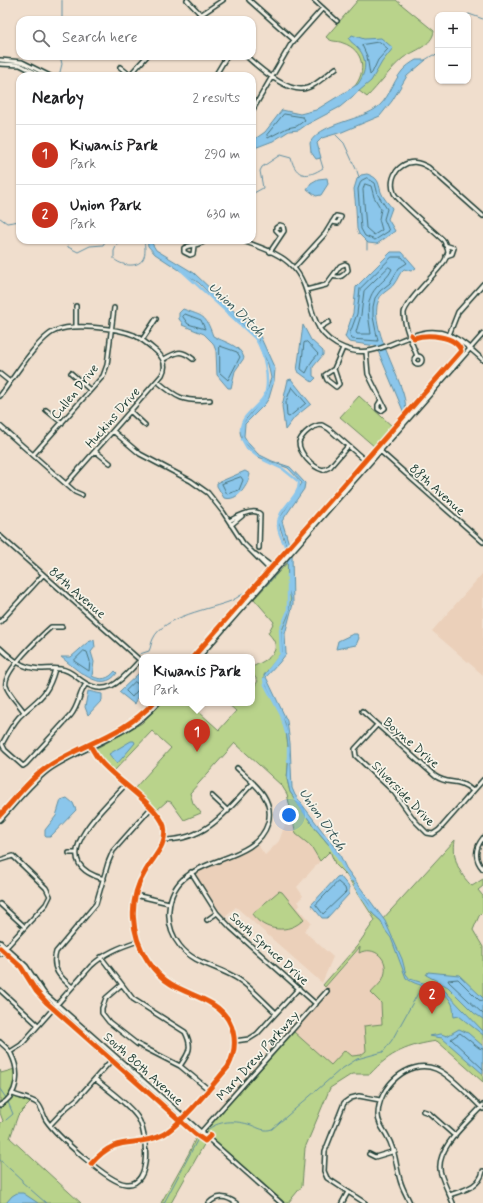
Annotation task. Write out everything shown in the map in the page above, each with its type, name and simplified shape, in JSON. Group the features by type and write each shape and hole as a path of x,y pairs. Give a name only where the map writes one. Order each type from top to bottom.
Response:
{"street":[{"path":"187,0 201,16 223,0"},
{"path":"249,0 294,40"},
{"path":"314,0 337,21"},
{"path":"256,103 270,75 294,40 323,8"},
{"path":"0,60 22,62 42,72"},
{"path":"133,72 144,60"},
{"path":"218,72 225,60"},
{"path":"251,60 270,75 293,88 303,89 316,83 336,68"},
{"path":"0,64 20,65 34,72"},
{"path":"120,67 126,72"},
{"path":"417,356 404,319 406,306 429,282 444,262 448,251 444,241 394,194 392,182 394,175 400,167 407,162 419,162 428,167 483,216"},
{"path":"294,268 325,234 332,222"},
{"path":"270,252 281,235"},
{"path":"194,246 202,244"},
{"path":"251,244 282,257 294,268 301,277 310,308 319,328 334,343 343,348 355,352 375,351 410,335 423,332 449,335 483,360"},
{"path":"445,245 454,248 452,254 446,256"},
{"path":"306,290 326,285 333,276 343,264 347,265 348,270 344,275 336,278 333,276"},
{"path":"449,335 458,312 483,284"},
{"path":"76,306 76,327"},
{"name":"Cullen Drive","path":"33,455 103,376 107,365 114,308"},
{"path":"142,340 156,318"},
{"path":"319,328 329,322"},
{"path":"0,396 45,338 54,331 76,327 128,333 142,340 164,360 177,352 183,352 193,359"},
{"path":"202,654 379,450 483,334"},
{"path":"334,369 339,384 336,387 327,380 326,375 334,369 343,348"},
{"path":"366,352 368,374 381,400"},
{"name":"Huckins Drive","path":"66,484 164,372 164,360"},
{"path":"71,373 90,390"},
{"path":"0,374 10,382"},
{"path":"156,381 172,395 183,400 210,400"},
{"path":"46,410 62,423"},
{"path":"130,411 145,425"},
{"path":"348,446 330,467 323,470 316,467 303,454 299,442 304,434 313,427 322,425 348,446 368,463"},
{"path":"0,426 75,492 82,495"},
{"path":"113,430 146,459 200,487 216,501 239,537 272,572"},
{"name":"88th Avenue","path":"379,450 483,542"},
{"path":"95,451 110,463"},
{"path":"229,521 253,510 260,514 259,548"},
{"path":"231,525 242,516"},
{"name":"84th Avenue","path":"0,536 139,659"},
{"path":"253,553 275,569"},
{"path":"0,622 43,575"},
{"path":"24,712 6,685 6,680 17,663 51,627 62,627"},
{"path":"0,648 17,663 27,668 70,671 86,684 94,688 104,688 116,684 139,663"},
{"path":"55,669 51,684 46,693 24,712 12,726 2,744 5,750 23,766 72,715 77,708 81,690 86,684"},
{"path":"0,820 49,769 131,727 155,706"},
{"name":"Boyne Drive","path":"362,712 439,779 462,782 473,791"},
{"name":"Silverside Drive","path":"377,725 355,749 356,756 394,792 424,832 430,834 436,832 483,780"},
{"path":"90,1164 99,1155 112,1146 120,1143 162,1136 170,1131 228,1067 232,1058 235,1041 230,1023 222,1012 212,1004 170,984 157,974 147,960 138,941 134,921 135,895 144,872 164,840 163,824 160,817 151,808 102,764 91,747"},
{"path":"237,768 264,794 268,806 268,821 263,834 254,844 244,850 192,872 185,877 175,890 170,902 169,923 175,939 180,947 193,957 239,980 276,1013"},
{"path":"164,840 178,840 208,828 216,823 253,783"},
{"path":"104,879 85,871 81,866 76,853 77,845 83,833 125,785"},
{"path":"212,796 228,811"},
{"path":"72,987 56,970 54,959 56,952 93,910 100,896 113,851 151,808"},
{"path":"483,838 478,845 476,852 478,861 483,868"},
{"path":"69,853 76,853"},
{"path":"0,860 12,856 46,888 50,894 48,902 0,954"},
{"name":"South Spruce Drive","path":"192,872 217,913 231,928 316,1004"},
{"path":"135,895 170,902"},
{"path":"0,904 25,927"},
{"path":"207,920 217,913"},
{"path":"10,1052 21,1045 56,1004 101,957 114,950 138,941"},
{"name":"South 80th Avenue","path":"0,942 26,966 44,993 281,1203"},
{"path":"101,957 137,1002 184,1032 190,1041 187,1056 180,1066"},
{"path":"122,985 106,998 102,1013 113,1026 130,1040 180,1066 208,1089"},
{"path":"235,1041 245,1040 254,1036 299,988"},
{"path":"0,990 38,1025"},
{"name":"Mary Drew Parkway","path":"201,1132 327,991"},
{"path":"0,1042 10,1052 16,1066 16,1086 13,1094 0,1105"},
{"path":"50,1125 77,1099 115,1056"},
{"path":"410,1203 400,1181 395,1151 380,1125 378,1116 380,1100 385,1088 393,1080 411,1070 423,1067 442,1072 482,1107 445,1147 440,1159 440,1173 453,1203"},
{"path":"13,1094 37,1103 50,1125 102,1174 114,1181 125,1184 137,1181 142,1175 145,1164 142,1128 137,1116 95,1079"},
{"path":"365,1203 334,1185 327,1178 324,1172 327,1147 346,1101 359,1096 380,1100"},
{"path":"423,1111 429,1113 455,1136"},
{"path":"369,1154 376,1157 395,1151"},
{"path":"450,1195 477,1184 482,1177 483,1171"},
{"path":"342,1203 348,1192"},
{"path":"209,1203 214,1199 223,1197 236,1203"}],"shaded area":[{"path":"483,573 483,675 432,631"},
{"path":"290,811 296,834 311,846 320,861 297,887 303,896 298,901 300,905 298,908 311,923 304,931 333,957 322,983 236,907 224,917 196,876 197,872 258,845 265,855 279,841"},
{"path":"381,925 392,946 379,1050 219,1119 213,1113"}],"green space":[{"path":"358,0 396,0 434,31 433,36 426,44 403,58 367,97 354,87 361,75 362,68 359,56 350,46 341,42 330,40 326,37"},
{"path":"359,396 393,427 375,447 340,417"},
{"path":"288,562 291,599 288,616 283,628 283,650 264,678 285,723 289,754 287,779 290,792 314,827 335,852 351,880 368,903 373,914 381,921 455,840 454,847 456,859 463,876 472,886 483,879 483,886 478,890 483,896 483,912 479,916 473,930 483,947 483,1082 437,1041 409,1047 400,1051 377,1066 370,1074 352,1074 330,1088 305,1148 302,1186 288,1203 285,1203 208,1135 207,1129 294,1032 331,1065 345,1050 352,1056 361,1055 366,1051 364,1026 382,1024 381,1003 371,993 383,979 385,964 383,959 375,952 365,951 359,953 360,947 325,987 323,985 357,946 375,920 347,876 335,864 330,851 320,861 311,846 296,834 287,794 282,786 235,743 190,793 193,803 201,813 184,820 171,802 167,801 157,810 134,789 171,748 152,731 114,771 101,759 95,749 142,723 158,706 192,706 219,730 236,711 230,706 255,706 255,686 258,681 255,677 255,665 272,654 275,650 275,645 273,639 268,633 274,622 254,599"},
{"path":"279,891 282,892 304,919 298,924 284,929 277,929 263,924 252,914"},
{"path":"15,1069 13,1089 8,1097 0,1103 0,1070 1,1073"},
{"path":"14,1097 31,1102 18,1115 10,1138 81,1203 0,1203 0,1124 3,1121 0,1113 0,1107"},
{"path":"198,1133 206,1141 171,1203 161,1203 189,1153"}],"water":[{"path":"352,35 364,39 381,38 393,48 382,62 371,81 340,107 299,130 289,131 273,141 256,147 256,138 265,132 282,110 300,114 316,110 358,84 363,75 365,61 361,52 349,39"},
{"path":"416,60 426,60 407,76 392,101 380,116 342,132 322,138 317,143 321,158 316,159 311,152 310,143 321,131 359,117 375,109 384,101 402,71"},
{"path":"367,174 374,177 377,181 382,194 392,208 388,219 395,231 377,244 368,243 359,234 357,229 354,189 357,179 361,175"},
{"path":"327,178 328,184 321,195 316,196 307,189 311,183 318,179"},
{"path":"148,244 152,244 156,250 194,273 260,336 275,369 274,381 269,398 245,424 244,436 258,454 272,461 290,467 305,483 304,489 282,521 292,554 293,604 285,634 286,654 266,677 287,721 290,743 292,788 295,795 339,853 346,868 385,921 402,959 406,974 410,979 443,989 483,1031 483,1035 459,1016 454,1017 452,1004 443,993 412,982 406,978 391,938 381,921 373,914 368,903 351,880 335,852 314,827 290,792 287,779 289,754 285,723 264,681 264,675 282,652 281,633 288,616 291,599 288,589 287,548 278,521 302,483 288,468 258,457 242,440 240,432 242,424 265,396 271,378 268,364 260,348 258,338 221,306 199,283 155,254"},
{"path":"391,252 402,252 416,268 411,271 404,269 402,271 392,286 380,297 377,312 379,327 384,344 403,392 406,404 404,413 376,346 349,342 345,337 353,313 356,287"},
{"path":"183,309 203,317 206,320 213,336 236,347 242,354 244,358 235,371 231,388 228,388 217,375 216,351 213,343 204,334 182,325 183,324 179,319 179,313"},
{"path":"303,325 311,340 323,351 323,355 313,367 313,376 316,378 312,382 297,371"},
{"path":"291,379 311,404 295,417 285,430 282,406 288,380"},
{"path":"245,471 250,474 242,492 229,499 224,498 217,486 217,483"},
{"path":"353,634 357,634 359,638 356,645 336,649 338,641"},
{"path":"94,640 95,647 91,652 94,662 92,676 102,679 110,676 115,671 117,673 111,679 96,681 81,673 61,657 71,657 88,642"},
{"path":"139,673 139,693 134,704 119,692"},
{"path":"88,691 102,694 102,700 88,715 85,707"},
{"path":"131,741 134,741 135,743 117,764 109,754"},
{"path":"67,798 73,803 76,810 50,837 46,837 45,830 56,816 61,800"},
{"path":"340,876 349,887 349,894 327,918 322,918 311,905 337,877"},
{"path":"428,972 459,975 483,998 483,1019 474,1013 448,987 426,975"},
{"path":"459,1029 468,1033 483,1046 483,1074 442,1038 429,1036 441,1034 447,1036"},
{"path":"17,1193 23,1193 38,1203 6,1203"}],"waterway":[{"path":"62,0 62,16"},
{"path":"471,15 483,19"},
{"path":"425,60 435,55"},
{"path":"60,72 62,64 61,60"},
{"path":"336,135 344,143 356,169"},
{"path":"256,192 263,188 260,171 262,167 280,155 291,158 293,165 299,173 308,175 323,168 320,158"},
{"path":"357,171 359,177"},
{"path":"0,218 7,223 16,222"},
{"path":"367,242 367,249"},
{"path":"67,244 68,247 78,252 90,246 104,244"},
{"path":"117,244 114,251 114,259 120,263 128,265 137,264 143,259 145,252 145,244"},
{"name":"Union Ditch","path":"180,269 255,338 258,343 266,368 266,392 260,402 243,420 241,430"},
{"name":"Union Ditch","path":"242,439 247,448 257,456"},
{"name":"Union Ditch","path":"264,460 283,469 299,482 296,493 281,513 278,525 279,533 288,554"},
{"path":"264,588 288,560"},
{"name":"Union Ditch","path":"269,670 281,654 280,630 288,611 288,575"},
{"path":"140,654 149,651 153,639 158,631 167,624 188,614 231,601 247,592"},
{"name":"Union Ditch","path":"264,679 265,685 281,715 286,733"},
{"name":"Union Ditch","path":"288,748 288,761"},
{"name":"Union Ditch","path":"295,798 307,816"},
{"name":"Union Ditch","path":"330,845 351,880"},
{"name":"Union Ditch","path":"355,886 371,910"},
{"path":"206,1131 211,1127 227,1122 245,1123 264,1130 272,1129 340,1070 357,1059 383,1052 392,1040 422,986"},
{"path":"430,986 443,993"},
{"path":"0,1089 6,1098"},
{"path":"6,1120 13,1114 8,1102"},
{"path":"164,1203 199,1137"},
{"path":"0,1160 46,1203"}],"cycle path":[{"path":"196,654 461,351 458,346 447,339 433,336 414,338 411,335"},
{"path":"0,815 31,781 45,769 118,730 131,722 150,706"},
{"path":"91,747 98,759 108,769 154,810 164,826 165,833 162,845 145,872 136,894 134,905 133,917 135,929 142,951 153,968 164,979 176,987 207,1001 220,1010 226,1017 233,1032 234,1049 228,1067 178,1123 162,1135 152,1139 118,1144 101,1154 91,1164"},
{"path":"0,948 21,967 36,991 47,1003 195,1134 205,1141 211,1135"}],"place":[{"name":"Kiwanis Park","path":"197,752"},
{"name":"Union Park","path":"432,1014"}]}
